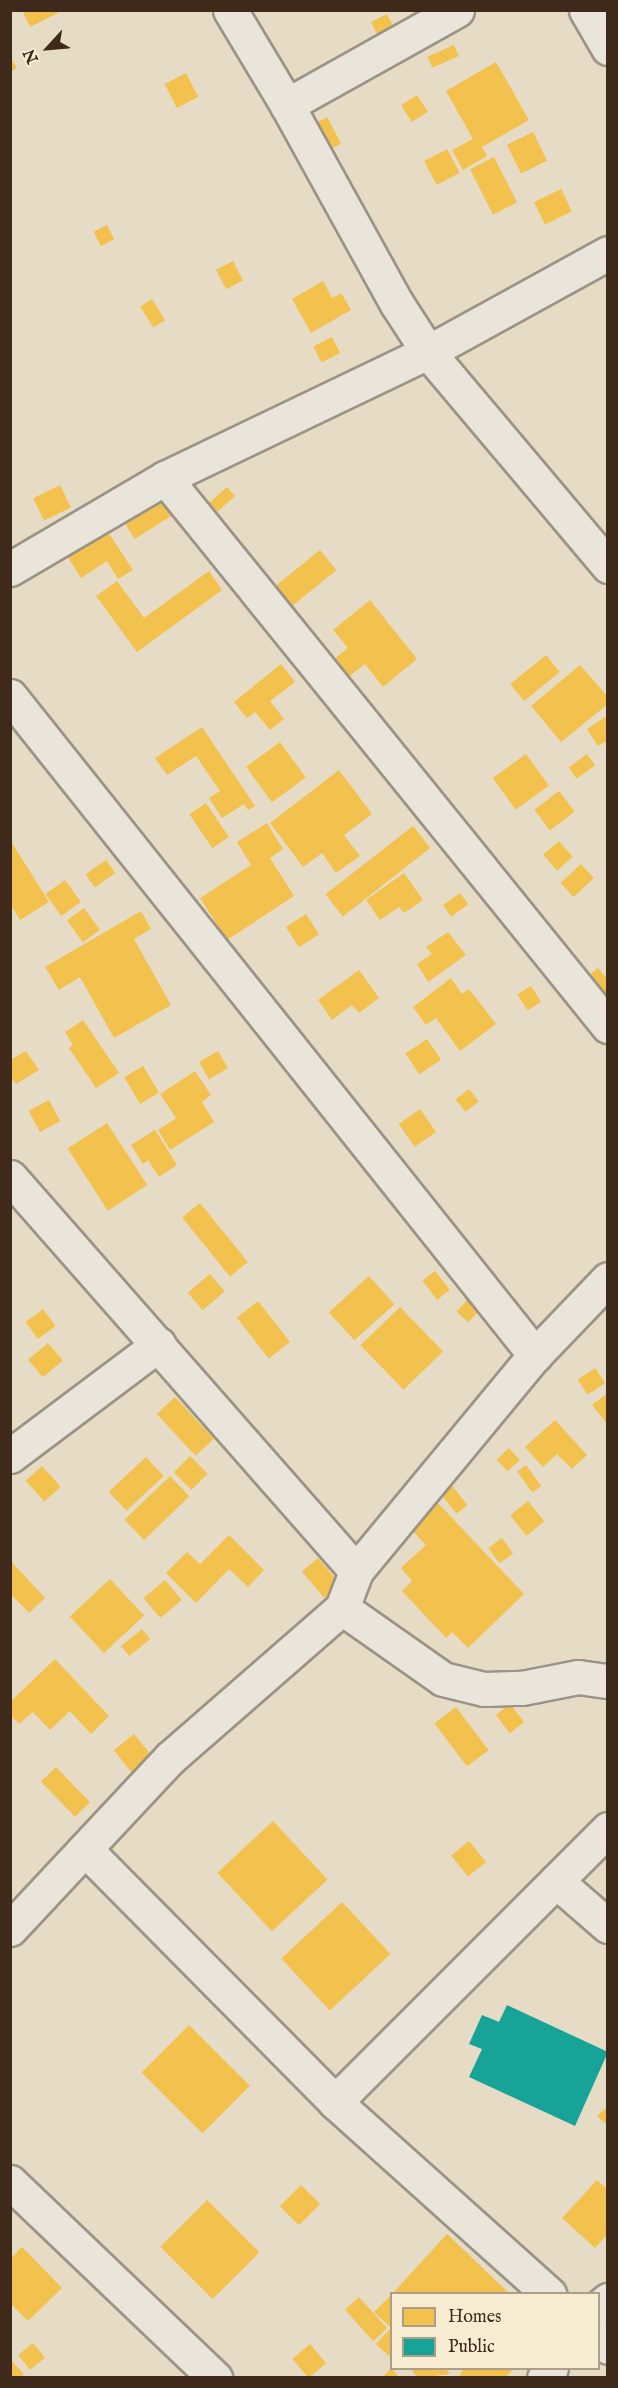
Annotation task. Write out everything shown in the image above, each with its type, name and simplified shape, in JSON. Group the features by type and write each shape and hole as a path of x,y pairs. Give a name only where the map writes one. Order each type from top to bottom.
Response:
{"street":[{"path":"230,10 397,304 429,352 608,567"},
{"path":"286,105 458,10"},
{"path":"586,10 608,48"},
{"path":"10,569 165,478 429,352 608,253"},
{"path":"165,478 608,1026"},
{"path":"10,696 535,1355"},
{"path":"10,1177 31,1205 159,1344 357,1571"},
{"path":"10,1929 170,1758 342,1608 357,1571 535,1355 608,1279"},
{"path":"10,1456 159,1344"},
{"path":"342,1608 443,1679 484,1689 522,1688 578,1677 608,1681"},
{"path":"335,2102 608,1829"},
{"path":"85,1849 335,2102 547,2292"},
{"path":"556,1881 608,1926"},
{"path":"10,2182 215,2378"}],"building: Homes":[{"path":"22,10 64,10 30,27"},
{"path":"387,14 395,30 379,38 371,22"},
{"path":"454,45 459,56 432,68 428,57"},
{"path":"10,57 17,68 10,72"},
{"path":"496,62 529,120 482,147 487,156 463,170 452,150 473,139 446,91"},
{"path":"186,73 198,97 177,108 165,84"},
{"path":"417,95 428,112 412,122 401,105"},
{"path":"327,117 341,143 324,152 310,126"},
{"path":"533,132 547,161 521,173 507,145"},
{"path":"447,149 460,173 437,185 424,161"},
{"path":"494,157 517,202 493,215 470,169"},
{"path":"561,189 572,211 545,225 534,202"},
{"path":"107,225 114,239 101,246 94,232"},
{"path":"233,261 243,281 226,289 216,270"},
{"path":"323,281 332,298 341,293 351,310 311,333 292,299"},
{"path":"152,299 165,320 153,328 140,306"},
{"path":"332,337 340,353 321,363 313,347"},
{"path":"60,485 71,507 44,521 33,498"},
{"path":"227,487 235,496 217,512 209,503"},
{"path":"159,493 173,515 135,539 121,517"},
{"path":"104,526 133,570 118,579 107,561 81,578 64,551"},
{"path":"320,550 336,570 284,612 268,592"},
{"path":"209,571 222,590 137,652 96,596 117,581 144,618"},
{"path":"370,600 417,659 383,687 365,664 343,681 329,663 348,648 333,630"},
{"path":"546,655 560,672 524,701 510,684"},
{"path":"281,664 295,682 270,701 284,719 270,730 255,712 247,718 234,702"},
{"path":"580,665 608,697 608,704 561,742 531,706"},
{"path":"608,715 608,740 598,746 587,729"},
{"path":"202,727 255,806 248,810 244,804 222,818 209,798 220,791 196,756 167,775 155,758"},
{"path":"280,742 306,778 272,802 246,767"},
{"path":"526,754 549,786 516,810 493,778"},
{"path":"587,754 595,765 577,779 568,768"},
{"path":"339,770 372,814 344,835 360,856 336,873 322,853 303,867 270,823"},
{"path":"559,791 575,812 550,830 534,810"},
{"path":"206,803 229,837 212,848 189,814"},
{"path":"267,823 283,849 270,858 294,896 227,940 200,898 251,865 237,842"},
{"path":"413,826 430,848 343,916 326,894"},
{"path":"559,841 573,857 557,871 543,855"},
{"path":"12,843 49,902 20,920 10,904"},
{"path":"106,860 115,873 95,887 86,874"},
{"path":"581,864 594,878 573,897 561,883"},
{"path":"404,873 423,900 404,913 399,907 380,920 366,900"},
{"path":"65,880 81,902 61,916 46,894"},
{"path":"460,893 468,904 451,917 443,905"},
{"path":"84,908 100,930 83,942 67,920"},
{"path":"141,911 151,929 134,939 171,1005 114,1038 80,977 59,990 45,967"},
{"path":"306,914 319,934 299,947 286,927"},
{"path":"448,932 466,955 428,982 417,964 432,954 426,947"},
{"path":"598,968 608,980 608,992 592,1004 576,985"},
{"path":"359,970 379,998 359,1013 352,1005 332,1020 318,1000"},
{"path":"451,978 462,994 469,989 496,1024 460,1051 436,1018 426,1025 413,1007"},
{"path":"531,986 541,1002 527,1011 517,994"},
{"path":"83,1020 119,1073 96,1088 69,1048 73,1045 65,1032"},
{"path":"427,1039 441,1060 419,1074 405,1054"},
{"path":"26,1051 39,1070 16,1084 10,1076 10,1060"},
{"path":"218,1051 228,1068 209,1079 199,1062"},
{"path":"143,1066 159,1093 140,1104 124,1077"},
{"path":"195,1071 211,1095 202,1102 214,1122 170,1150 158,1130 176,1118 160,1094"},
{"path":"469,1089 479,1102 465,1112 456,1099"},
{"path":"49,1100 60,1121 40,1132 29,1111"},
{"path":"420,1109 436,1132 415,1147 399,1124"},
{"path":"107,1123 147,1185 108,1211 68,1149"},
{"path":"155,1130 177,1165 159,1177 148,1160 143,1164 131,1145"},
{"path":"200,1203 248,1262 230,1277 182,1217"},
{"path":"435,1271 450,1290 437,1300 422,1281"},
{"path":"210,1274 225,1292 203,1310 188,1293"},
{"path":"369,1276 394,1304 354,1340 329,1312"},
{"path":"468,1299 480,1310 468,1322 456,1311"},
{"path":"258,1301 290,1342 269,1359 237,1318"},
{"path":"400,1307 443,1352 404,1390 360,1345"},
{"path":"43,1309 56,1326 38,1339 25,1322"},
{"path":"48,1343 63,1361 43,1377 28,1360"},
{"path":"595,1368 605,1383 588,1395 578,1380"},
{"path":"608,1393 608,1425 592,1405"},
{"path":"175,1397 214,1439 196,1456 157,1414"},
{"path":"555,1420 587,1455 572,1469 557,1454 543,1467 525,1447"},
{"path":"509,1448 520,1460 507,1471 497,1460"},
{"path":"190,1456 208,1474 191,1490 174,1472"},
{"path":"146,1457 164,1476 126,1511 109,1492"},
{"path":"526,1465 541,1486 532,1493 517,1471"},
{"path":"42,1466 61,1487 44,1502 26,1481"},
{"path":"170,1476 189,1496 144,1540 125,1520"},
{"path":"450,1483 467,1505 456,1514 439,1492"},
{"path":"436,1501 524,1594 468,1648 452,1632 446,1638 402,1591 412,1581 401,1568 426,1545 409,1527"},
{"path":"528,1501 544,1521 526,1536 510,1515"},
{"path":"229,1535 264,1570 248,1587 229,1569 196,1603 166,1573 187,1552 200,1564"},
{"path":"502,1538 513,1553 499,1563 488,1548"},
{"path":"318,1558 340,1585 324,1598 302,1571"},
{"path":"10,1560 45,1598 29,1613 10,1593"},
{"path":"110,1579 144,1616 104,1653 70,1617"},
{"path":"165,1580 182,1600 160,1618 144,1598"},
{"path":"142,1629 150,1639 129,1656 121,1646"},
{"path":"55,1659 109,1716 91,1734 70,1711 50,1730 33,1712 19,1724 10,1715 10,1702"},
{"path":"510,1704 524,1722 510,1733 496,1715"},
{"path":"456,1707 488,1750 467,1766 434,1723"},
{"path":"134,1734 158,1764 138,1780 114,1750"},
{"path":"56,1767 90,1802 75,1817 41,1782"},
{"path":"273,1821 328,1880 272,1931 217,1873"},
{"path":"469,1841 486,1862 468,1876 451,1855"},
{"path":"342,1902 390,1954 330,2011 281,1959"},
{"path":"189,2025 250,2086 202,2133 142,2072"},
{"path":"608,2106 608,2126 597,2116"},
{"path":"597,2180 608,2190 608,2234 595,2248 562,2218"},
{"path":"301,2185 320,2204 299,2225 280,2206"},
{"path":"207,2200 259,2252 213,2299 160,2247"},
{"path":"447,2234 508,2292 394,2292"},
{"path":"22,2247 62,2288 28,2321 10,2303 10,2259"},
{"path":"390,2296 390,2327 374,2312"},
{"path":"359,2297 387,2328 373,2341 345,2310"},
{"path":"390,2329 390,2355 376,2344"},
{"path":"33,2343 45,2358 30,2370 18,2355"},
{"path":"310,2344 326,2363 308,2378 292,2359"},
{"path":"10,2359 24,2374 21,2378 10,2378"},
{"path":"390,2369 400,2378 382,2378"},
{"path":"412,2370 447,2370 450,2374 418,2378"},
{"path":"462,2370 512,2370 505,2378 459,2378"}],"building: Public":[{"path":"507,2005 608,2052 575,2126 469,2077 482,2049 469,2044 482,2015 499,2022"}]}
